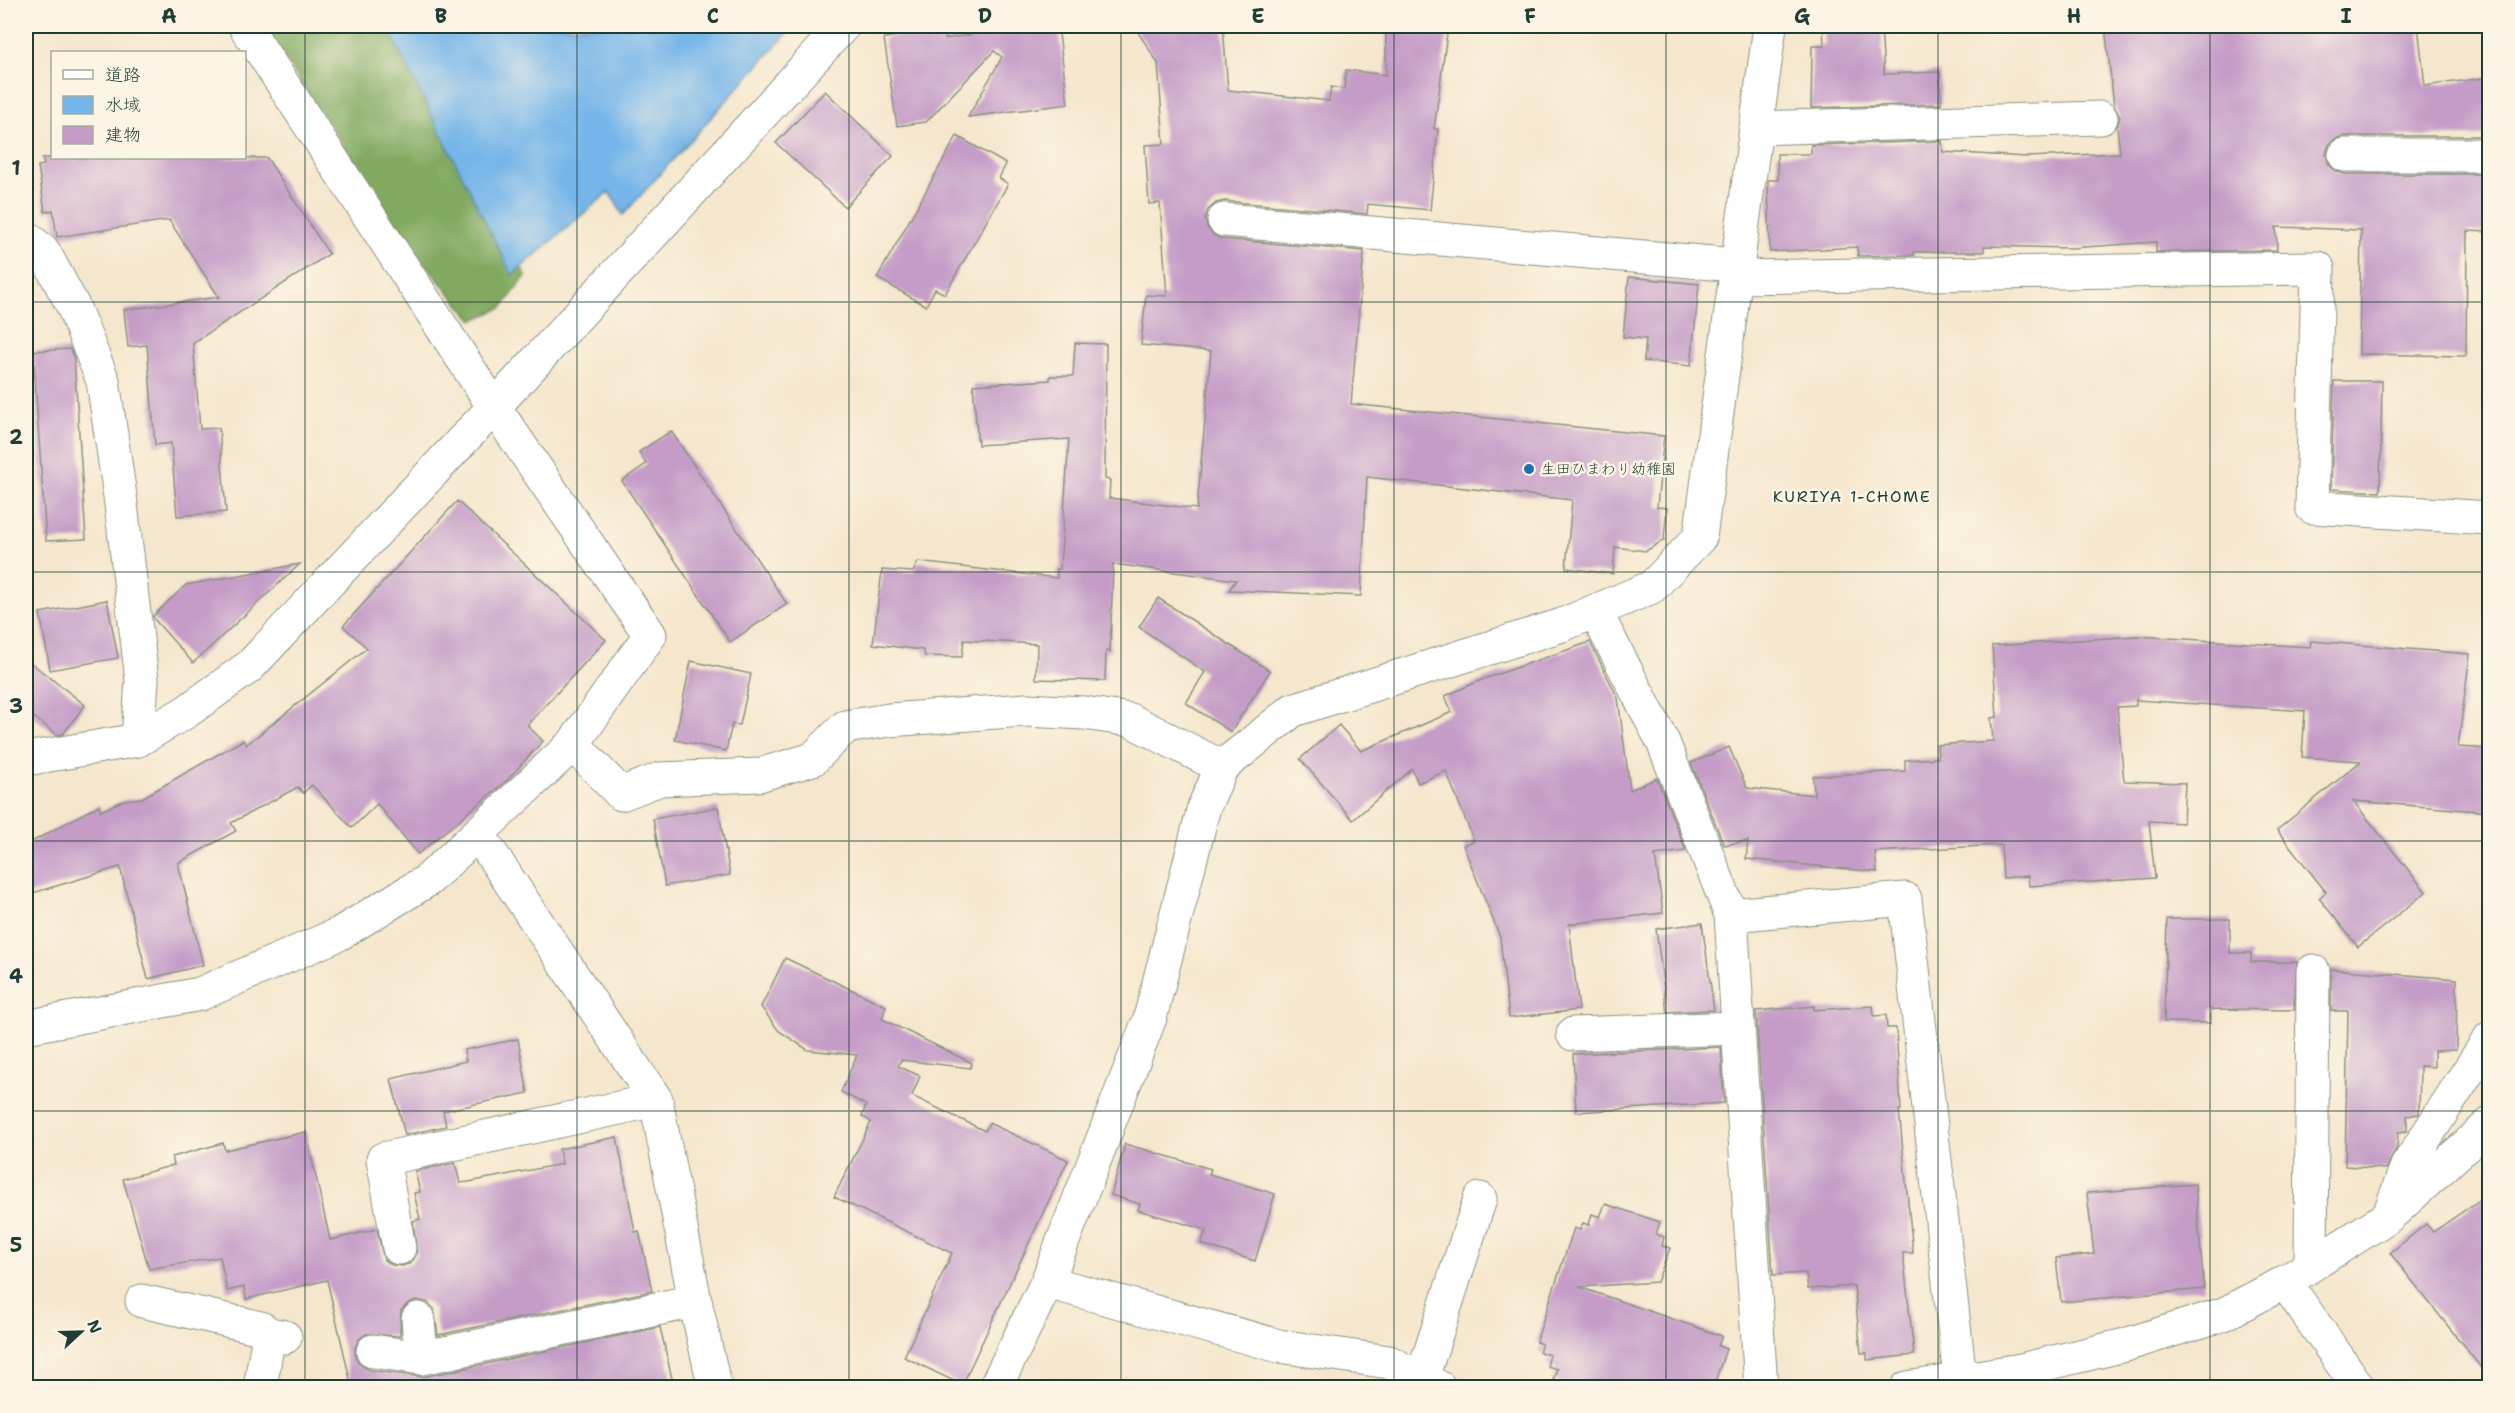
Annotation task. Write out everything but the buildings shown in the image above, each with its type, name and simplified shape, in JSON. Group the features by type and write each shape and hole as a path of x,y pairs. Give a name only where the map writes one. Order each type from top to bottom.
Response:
{"street":[{"path":"26,1027 211,989 339,934 428,880 573,744 650,635 494,407 245,26"},
{"path":"26,759 138,740 186,712 250,666 494,407 843,26"},
{"path":"995,1388 1047,1282 1149,1018 1204,807 1222,767 1293,710 1562,625 1652,586 1700,537 1770,26"},
{"path":"1757,128 2101,118"},
{"path":"2345,155 2490,155"},
{"path":"1224,220 1736,271 2318,268 2312,507 2490,518"},
{"path":"26,237 44,252 73,306 104,381 142,681 138,740"},
{"path":"1595,611 1662,742 1731,915 1761,1388"},
{"path":"573,744 621,794 660,779 759,775 813,759 845,727 890,720 1026,710 1084,713 1130,720 1222,767"},
{"path":"478,834 656,1100 695,1301 715,1388"},
{"path":"1731,915 1905,899 1960,1378"},
{"path":"2313,971 2298,1274 2359,1388"},
{"path":"1572,1034 1738,1028"},
{"path":"2388,1216 2408,1166 2490,1038"},
{"path":"399,1248 383,1159 656,1100"},
{"path":"1921,1386 2021,1370 2125,1345 2224,1314 2298,1274 2388,1216 2490,1124"},
{"path":"1047,1282 1279,1346 1389,1362 1431,1383 1480,1199"},
{"path":"142,1301 261,1328 277,1336 260,1388"},
{"path":"373,1351 421,1358 695,1301"},
{"path":"418,1319 421,1358"}],"green space":[{"path":"263,26 391,26 526,276 502,308 473,320 416,254"}],"water":[{"path":"387,26 794,26 623,215 609,192 512,275"}],"place":[{"name":"生田ひまわり幼稚園","path":"1529,469"}],"district":[{"name":"KURIYA 1-CHOME","path":"1852,496"}]}
